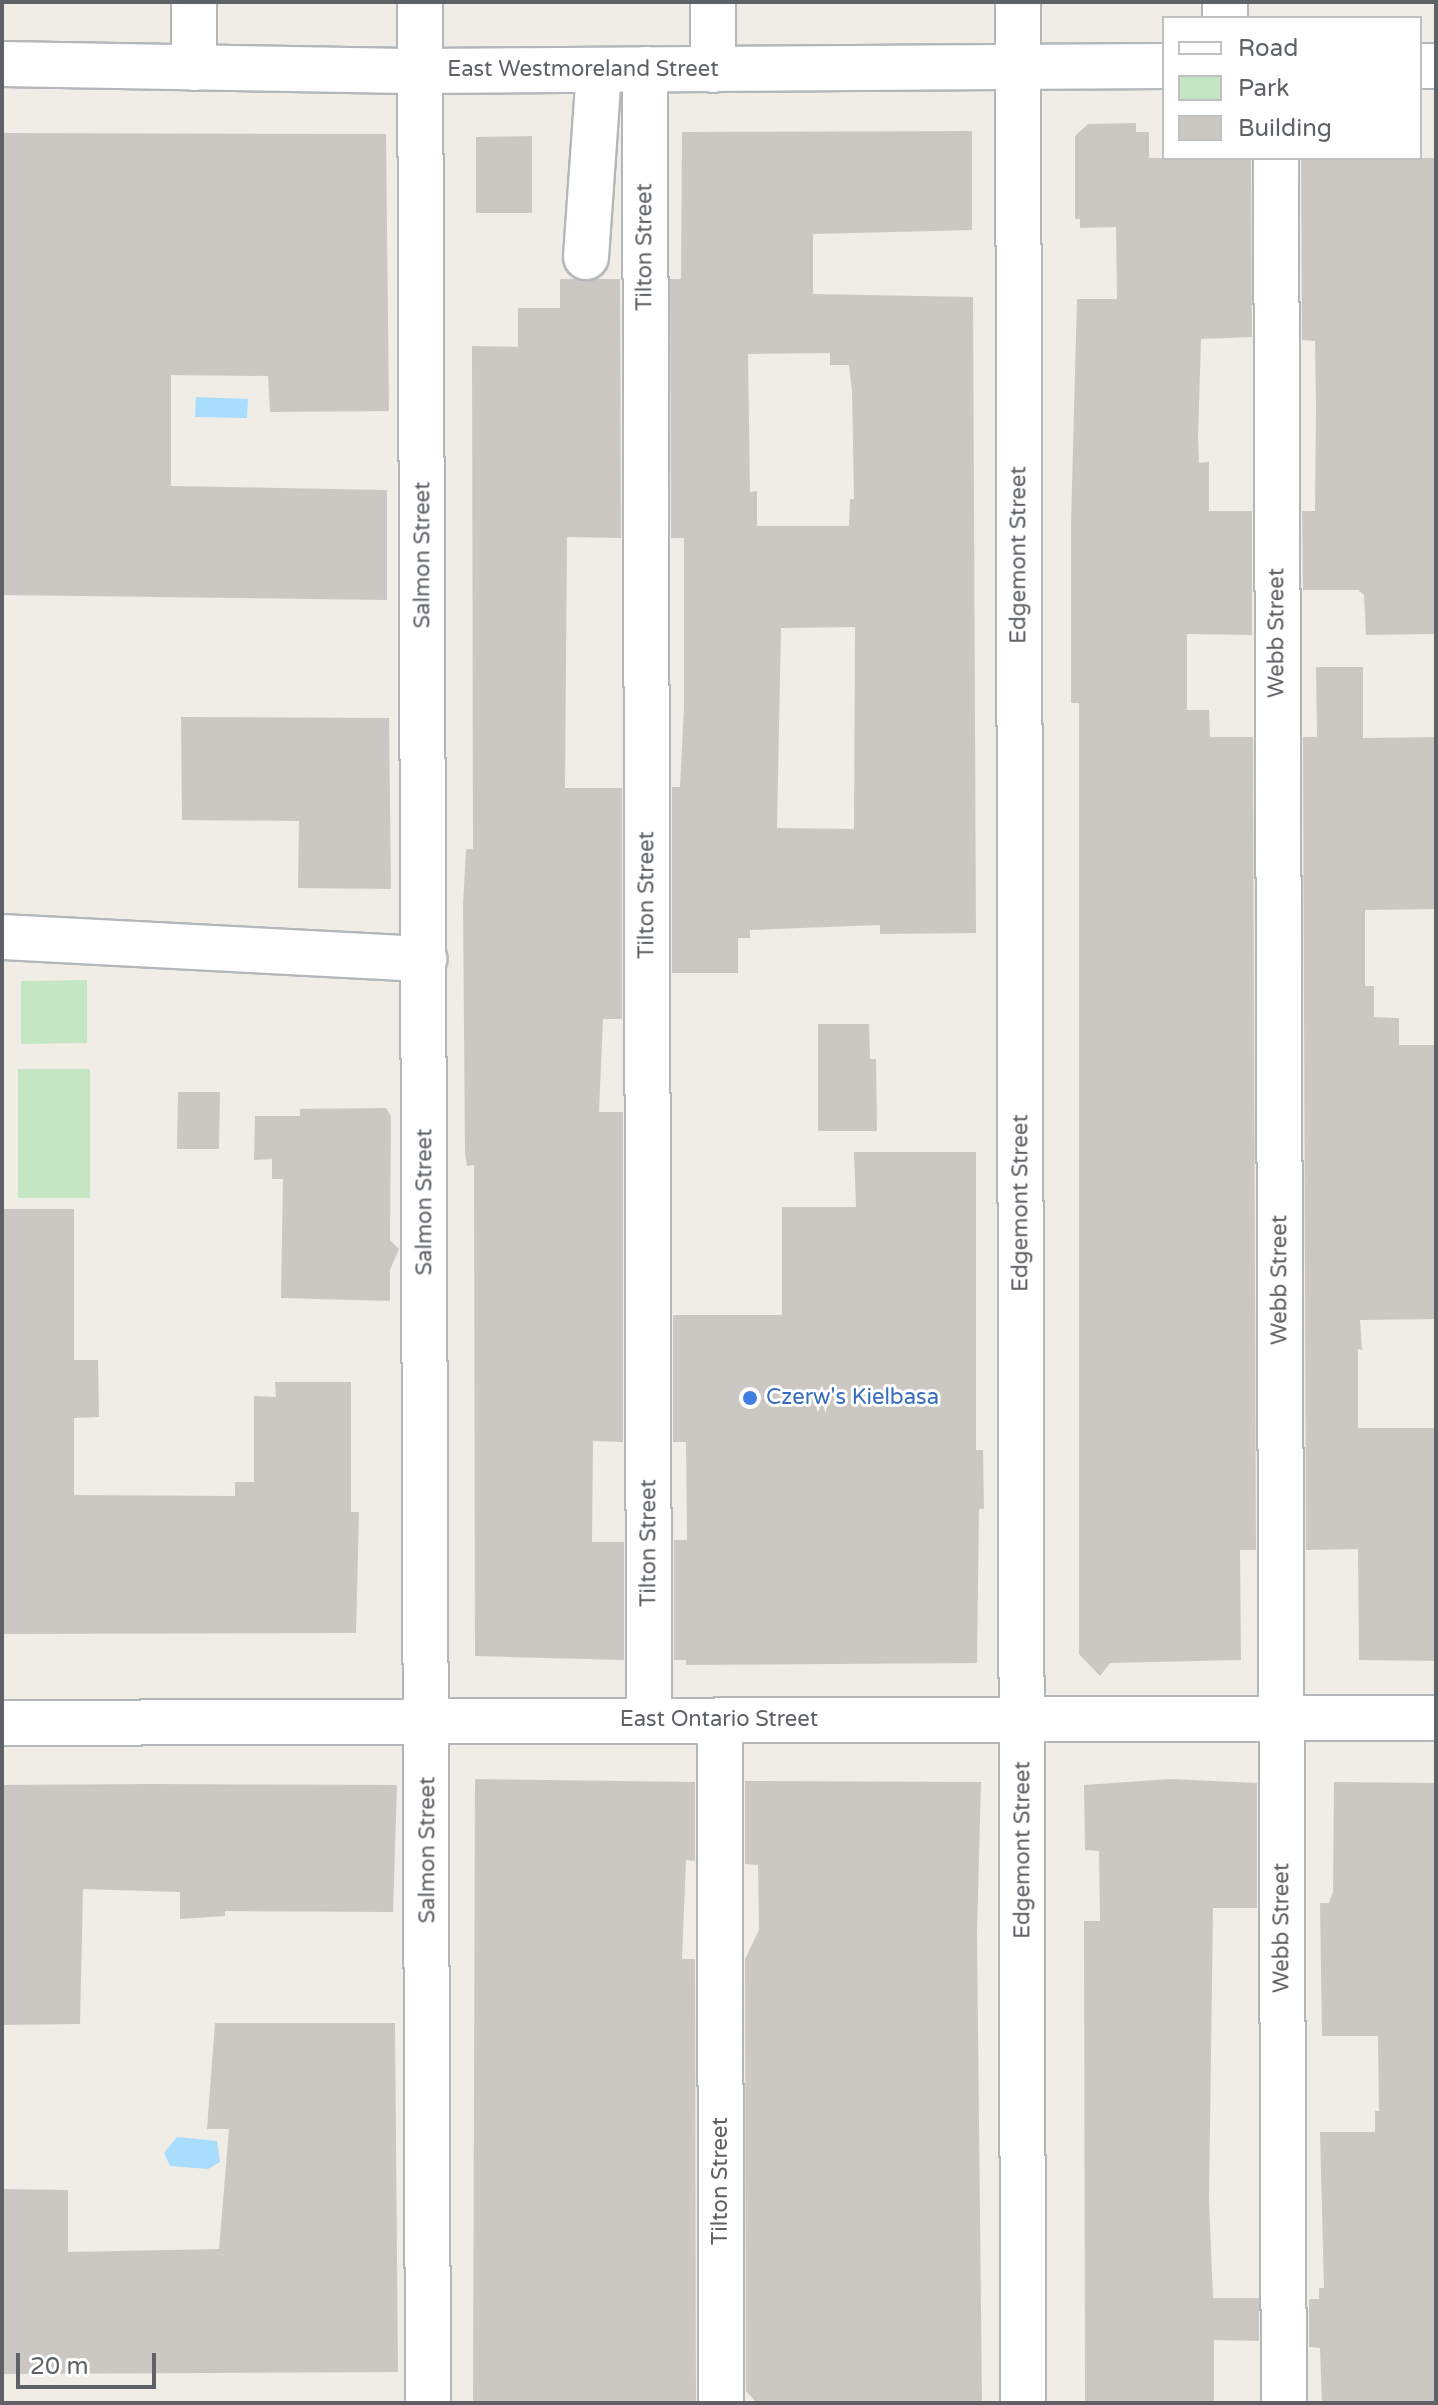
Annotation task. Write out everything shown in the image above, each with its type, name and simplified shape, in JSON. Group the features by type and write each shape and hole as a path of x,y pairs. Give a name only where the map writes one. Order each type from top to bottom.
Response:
{"street":[{"path":"194,2 194,68"},
{"name":"Salmon Street","path":"420,2 428,2403"},
{"path":"713,2 713,70"},
{"name":"Edgemont Street","path":"1018,2 1023,2403"},
{"name":"East Westmoreland Street","path":"2,64 421,71 1162,66"},
{"name":"Tilton Street","path":"645,69 649,1721"},
{"path":"586,257 599,70"},
{"name":"Webb Street","path":"1276,160 1284,2403"},
{"path":"2,937 424,959"},
{"name":"East Ontario Street","path":"2,1723 1436,1718"},
{"name":"Tilton Street","path":"720,1720 721,2403"}],"green space":[{"path":"87,980 87,1043 21,1044 21,981"},
{"path":"18,1069 90,1069 90,1198 18,1198"}],"water":[{"path":"196,397 248,399 247,418 195,417"},
{"path":"177,2137 217,2141 220,2162 208,2169 170,2166 164,2153"}],"building":[{"path":"1136,123 1136,132 1149,132 1149,158 1251,160 1252,337 1201,339 1198,437 1199,463 1209,462 1209,511 1252,511 1252,635 1187,634 1187,710 1209,710 1210,737 1253,737 1256,1550 1240,1550 1241,1660 1110,1663 1100,1676 1079,1654 1079,703 1071,703 1071,523 1077,299 1117,299 1116,227 1080,228 1080,219 1075,219 1075,136 1088,124"},
{"path":"972,131 972,230 813,234 813,294 973,297 976,933 880,934 880,925 750,930 750,938 738,938 738,973 672,973 672,787 680,787 684,706 684,538 671,538 670,279 681,279 682,132","holes":["830,353 830,365 849,365 852,391 854,499 850,499 849,526 757,526 757,491 750,492 748,354","855,627 854,829 777,828 781,628"]},
{"path":"2,133 386,134 389,411 270,412 268,376 171,375 171,486 387,490 387,600 2,595"},
{"path":"532,136 532,213 476,213 476,137"},
{"path":"1436,158 1436,634 1366,635 1364,595 1358,590 1303,590 1302,511 1315,511 1316,407 1315,341 1302,340 1301,160"},
{"path":"560,279 620,279 621,538 567,537 565,788 622,788 622,1019 603,1019 599,1112 623,1112 623,1442 593,1441 592,1542 624,1542 624,1660 475,1656 474,1165 467,1166 465,1153 463,905 466,849 473,849 472,346 518,347 518,308 560,308"},
{"path":"1316,667 1363,667 1363,738 1436,737 1436,909 1365,910 1365,986 1374,986 1374,1017 1399,1018 1399,1045 1436,1045 1436,1319 1360,1320 1362,1350 1358,1349 1358,1428 1436,1428 1436,1661 1359,1660 1358,1549 1306,1550 1303,737 1317,737"},
{"path":"181,717 389,718 391,889 298,888 299,821 182,820"},
{"path":"818,1024 869,1024 870,1059 876,1059 877,1131 818,1131"},
{"path":"178,1092 220,1092 219,1149 177,1149"},
{"path":"386,1108 391,1116 390,1240 399,1249 390,1270 390,1301 281,1298 283,1179 272,1179 272,1159 254,1160 255,1116 300,1116 300,1109"},
{"path":"854,1152 976,1152 976,1450 983,1450 984,1509 979,1509 977,1663 686,1665 686,1660 674,1660 674,1540 687,1540 686,1442 673,1442 673,1315 782,1315 782,1207 856,1207"},
{"path":"2,1209 74,1209 74,1360 98,1360 99,1417 74,1418 74,1495 235,1496 235,1482 254,1482 254,1396 276,1397 275,1382 351,1382 351,1512 359,1512 356,1633 2,1634"},
{"path":"475,1779 695,1782 695,1861 686,1860 682,1959 695,1959 696,2403 473,2403"},
{"path":"1170,1779 1257,1783 1257,1908 1213,1908 1209,2200 1213,2298 1259,2298 1259,2341 1214,2340 1214,2403 1085,2403 1084,1921 1100,1921 1099,1851 1085,1850 1084,1785"},
{"path":"745,1781 981,1782 977,1933 982,2403 757,2403 746,2391 745,1959 759,1930 758,1865 745,1864"},
{"path":"1334,1782 1436,1783 1436,2403 1322,2403 1320,2348 1309,2347 1309,2299 1319,2299 1319,2288 1324,2288 1320,2132 1375,2132 1375,2111 1379,2111 1378,2036 1322,2036 1320,1903 1329,1903 1333,1892"},
{"path":"2,1785 397,1785 393,1912 225,1911 225,1916 180,1919 180,1892 83,1889 80,2024 2,2025"},
{"path":"215,2023 395,2023 398,2372 2,2374 2,2189 68,2190 68,2252 219,2249 229,2129 207,2129"}],"place":[{"name":"Czerw's Kielbasa","path":"750,1398"}]}
